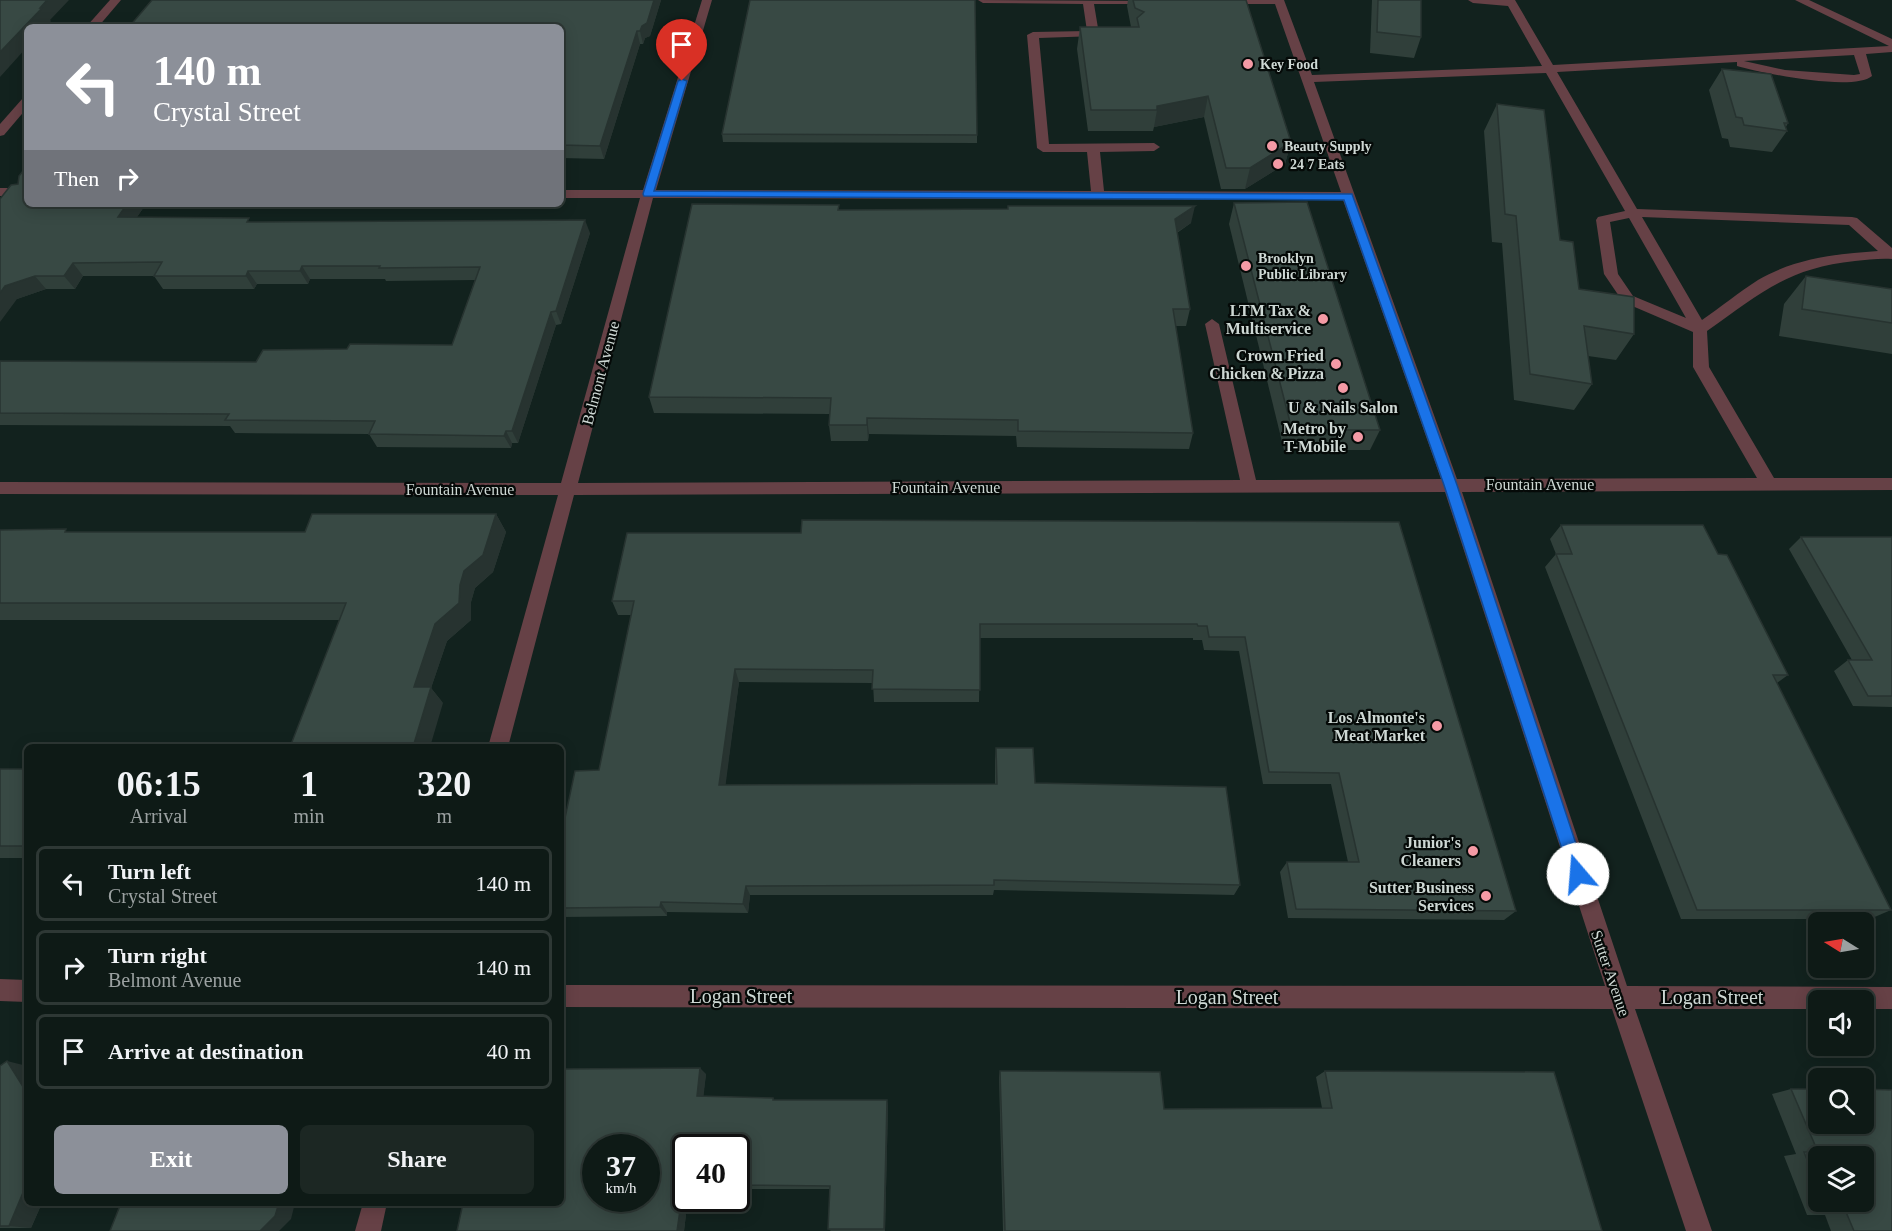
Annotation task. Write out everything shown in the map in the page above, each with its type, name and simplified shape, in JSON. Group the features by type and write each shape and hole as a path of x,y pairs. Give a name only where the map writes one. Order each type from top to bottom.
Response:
{"street":[{"path":"95,24 116,0"},
{"name":"Belmont Avenue","path":"499,744 648,194 707,0"},
{"path":"983,0 1160,1"},
{"path":"1088,0 1098,34 1033,35 1043,148 1155,147"},
{"path":"1473,0 1511,2 1700,329 1701,367 1769,484"},
{"path":"1800,0 1892,43"},
{"path":"1206,1 1279,1"},
{"name":"Sutter Avenue","path":"1279,1 1450,485 1699,1231"},
{"path":"1307,79 1549,69 1892,49"},
{"path":"1719,59 1785,74 1854,79 1866,76 1859,51"},
{"path":"0,132 24,104"},
{"path":"1093,148 1098,195"},
{"path":"0,192 24,192"},
{"path":"564,194 1348,196"},
{"path":"1700,329 1628,299 1611,274 1603,220 1633,213 1852,221 1892,254"},
{"path":"1700,329 1747,295 1785,272 1830,260 1892,254"},
{"path":"1212,324 1245,459 1249,486"},
{"name":"Fountain Avenue","path":"0,488 569,489 1892,484"},
{"path":"0,990 24,991"},
{"name":"Logan Street","path":"564,996 1892,998"},
{"path":"368,1231 374,1206"}],"building":[{"path":"0,0 47,0 40,8 42,8 27,24 24,24 24,27 0,52"},
{"path":"152,0 654,0 647,23 640,31 637,31 600,146 564,145 564,24 132,24"},
{"path":"750,0 975,0 977,135 722,134"},
{"path":"1133,0 1246,0 1291,142 1250,168 1226,168 1208,96 1157,106 1157,110 1091,110 1080,27 1139,27 1137,18 1144,12 1135,8"},
{"path":"1378,0 1421,0 1421,37 1377,32"},
{"path":"1722,69 1771,74 1788,123 1784,123 1787,131 1744,125 1742,118 1736,117"},
{"path":"1497,104 1544,110 1560,240 1573,242 1579,289 1634,297 1634,334 1584,326 1592,384 1530,374 1516,216 1505,214"},
{"path":"24,170 24,207 125,207 118,217 249,218 247,222 585,220 556,311 551,312 512,431 506,431 504,436 369,434 375,421 225,420 229,414 0,413 0,361 256,362 263,350 347,349 350,344 452,345 480,267 302,266 300,271 248,271 246,276 154,276 162,262 73,263 64,276 35,276 5,286 0,293 0,199 11,185 18,184 19,176"},
{"path":"1307,202 1380,430 1292,430 1234,203"},
{"path":"692,204 839,205 838,210 1008,209 1008,206 1195,206 1175,219 1190,309 1173,309 1193,433 1018,431 1018,420 867,418 867,425 829,425 831,398 649,397"},
{"path":"1806,276 1892,289 1892,323 1802,309"},
{"path":"312,514 496,514 483,555 464,571 459,603 435,624 414,687 431,687 414,744 291,744 346,603 0,603 0,530 305,532"},
{"path":"802,520 1399,522 1516,911 1296,909 1287,862 1359,862 1339,773 1269,772 1245,637 1209,637 1207,626 1197,624 980,624 980,690 872,689 873,670 735,669 719,785 997,784 996,748 1033,748 1035,783 1226,787 1240,885 994,880 994,885 746,886 743,904 661,902 660,907 564,908 564,823 575,771 599,770 634,601 612,601 627,533 801,533"},
{"path":"1561,525 1703,525 1718,554 1727,555 1788,675 1773,675 1891,910 1697,910 1556,554 1572,554"},
{"path":"1801,537 1892,537 1892,696 1868,696 1848,660 1872,660"},
{"path":"0,769 24,769 24,846 0,846"},
{"path":"7,1061 24,1088 24,1190 9,1226 0,1226 0,1066"},
{"path":"700,1068 697,1096 773,1098 773,1100 887,1100 884,1229 828,1229 830,1186 750,1185 750,1134 672,1134 672,1212 680,1212 677,1231 457,1231 462,1206 564,1206 564,1069"},
{"path":"1000,1071 1160,1072 1164,1109 1332,1108 1325,1071 1554,1072 1602,1231 1005,1231"},
{"path":"1791,1089 1808,1089 1808,1129"},
{"path":"1874,1089 1892,1090 1892,1231 1854,1231 1846,1212 1874,1212 1874,1146 1815,1146 1810,1134 1874,1134"},
{"path":"120,1206 278,1206 275,1216 260,1231 110,1231"}],"place":[{"name":"Key Food","path":"1248,64"},
{"name":"Beauty Supply","path":"1272,146"},
{"name":"24 7 Eats","path":"1278,164"},
{"name":"Brooklyn Public Library","path":"1246,266"},
{"name":"LTM Tax & Multiservice","path":"1323,319"},
{"name":"Crown Fried Chicken & Pizza","path":"1336,364"},
{"name":"U & Nails Salon","path":"1343,388"},
{"name":"Metro by T-Mobile","path":"1358,437"},
{"name":"Los Almonte's Meat Market","path":"1437,726"},
{"name":"Junior's Cleaners","path":"1473,851"},
{"name":"Sutter Business Services","path":"1486,896"}],"route":[{"path":"682,81 648,194 1348,196 1450,485 1578,874"}]}
